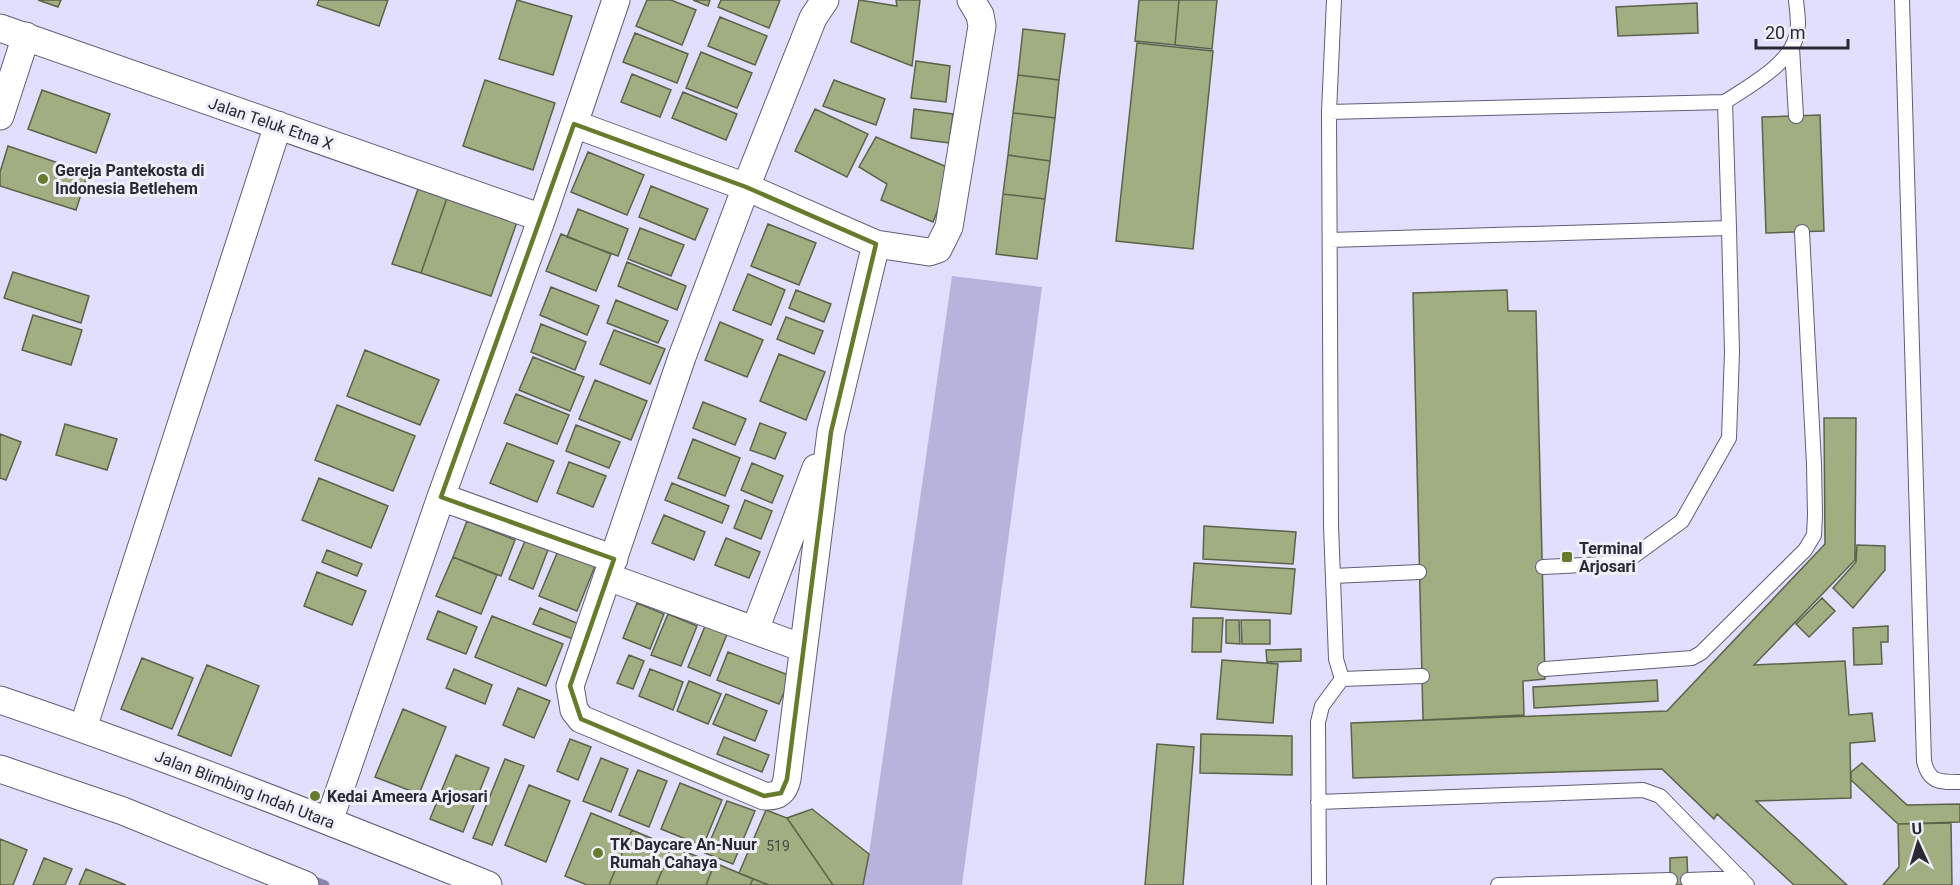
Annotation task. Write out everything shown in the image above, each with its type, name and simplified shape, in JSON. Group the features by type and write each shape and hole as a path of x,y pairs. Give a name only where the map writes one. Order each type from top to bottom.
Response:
{"street":[{"path":"329,821 441,497 542,218 616,0"},
{"path":"825,0 813,18 682,357 570,686 574,711 581,719 765,796 777,796 786,785 831,432 876,244"},
{"path":"574,124 746,187 876,244 929,252 938,249 949,227 982,26 980,15 971,0"},
{"name":"Jalan Teluk Etna X","path":"0,28 542,218"},
{"path":"0,116 26,36"},
{"path":"83,728 278,125"},
{"path":"755,630 831,432"},
{"path":"441,497 755,630 803,648"},
{"name":"Jalan Blimbing Indah Utara","path":"0,700 83,728 329,821 488,885"},
{"path":"0,769 123,811 305,885"}],"lane":[{"path":"1334,0 1329,112 1333,576 1336,659 1342,679"},
{"path":"1796,116 1792,48 1798,29 1797,0"},
{"path":"1902,0 1924,761 1928,772 1934,779 1942,782 1960,782"},
{"path":"1329,112 1725,102 1769,73 1792,48"},
{"path":"1543,567 1624,563 1682,521 1729,438 1732,352 1725,102"},
{"path":"1330,240 1729,228"},
{"path":"1545,669 1692,658 1701,653 1804,550 1814,535 1814,464 1802,232"},
{"path":"1333,576 1419,572"},
{"path":"1342,679 1422,676"},
{"path":"1319,885 1318,722 1322,706 1342,679"},
{"path":"1318,802 1643,790 1660,796 1744,882"},
{"path":"1498,885 1670,880"},
{"path":"1688,880 1744,882"}],"highlighted area":[{"path":"574,124 746,187 876,244 831,432 787,779 781,793 764,796 581,719 570,686 614,559 441,497"}],"shaded area":[{"path":"952,276 1042,287 962,885 863,885 869,854"}],"building":[{"path":"38,0 61,0 58,7"},
{"path":"319,0 388,0 379,26 317,5"},
{"path":"517,0 572,16 553,75 499,59"},
{"path":"647,0 671,0 696,10 682,45 636,26"},
{"path":"693,0 710,0 708,6"},
{"path":"721,0 780,0 769,28 718,7"},
{"path":"859,0 897,6 896,0 920,0 912,66 851,42"},
{"path":"1139,0 1179,0 1175,45 1135,41"},
{"path":"1179,0 1217,0 1212,49 1175,45"},
{"path":"1697,3 1698,33 1618,36 1616,7"},
{"path":"720,17 767,36 755,65 708,46"},
{"path":"1023,29 1065,34 1059,80 1018,75"},
{"path":"635,33 688,54 677,83 623,62"},
{"path":"1137,43 1213,51 1193,249 1116,241"},
{"path":"701,52 752,73 737,108 686,88"},
{"path":"916,61 950,66 946,102 911,98"},
{"path":"632,74 671,90 660,117 621,102"},
{"path":"1018,75 1059,80 1055,118 1013,113"},
{"path":"485,80 555,103 533,170 463,146"},
{"path":"834,80 885,99 876,125 823,106"},
{"path":"42,90 110,114 96,153 28,129"},
{"path":"683,92 737,114 726,140 672,118"},
{"path":"815,109 868,134 847,177 795,151"},
{"path":"914,109 953,114 949,143 911,138"},
{"path":"1013,113 1055,118 1050,161 1008,155"},
{"path":"1820,115 1824,231 1766,233 1762,117"},
{"path":"876,137 954,170 933,222 881,200 887,184 859,167"},
{"name":"Gereja Pantekosta di Indonesia Betlehem","path":"8,146 88,173 76,210 0,186 0,172"},
{"path":"588,152 644,175 627,215 571,192"},
{"path":"1008,155 1050,161 1045,199 1003,194"},
{"path":"651,186 708,209 695,240 639,217"},
{"path":"418,189 447,198 421,273 392,264"},
{"path":"1003,194 1045,199 1037,259 996,254"},
{"path":"447,198 517,222 491,296 421,273"},
{"path":"578,209 628,229 618,256 567,237"},
{"path":"768,224 816,243 799,285 751,266"},
{"path":"640,228 684,245 671,276 628,259"},
{"path":"561,234 611,254 596,291 546,271"},
{"path":"627,262 686,286 677,310 618,286"},
{"path":"13,272 89,296 81,323 4,298"},
{"path":"748,274 785,290 771,325 733,310"},
{"path":"551,287 599,306 587,335 540,315"},
{"path":"796,290 831,304 824,322 789,308"},
{"path":"1507,290 1508,311 1536,311 1545,679 1523,681 1524,715 1423,720 1413,293"},
{"path":"616,300 668,321 658,343 607,323"},
{"path":"33,315 82,330 71,365 22,350"},
{"path":"786,317 823,331 814,354 777,339"},
{"path":"720,322 763,340 747,377 705,360"},
{"path":"541,324 586,342 575,370 531,352"},
{"path":"614,330 665,349 650,384 600,364"},
{"path":"365,350 439,380 420,425 347,396"},
{"path":"779,354 825,372 806,420 760,401"},
{"path":"533,357 584,377 570,411 519,390"},
{"path":"595,380 647,401 631,440 579,419"},
{"path":"516,394 569,415 557,444 504,423"},
{"path":"703,402 746,419 735,445 693,428"},
{"path":"337,405 415,436 393,491 315,460"},
{"path":"1824,418 1856,418 1855,560 1754,665 1845,661 1849,715 1872,713 1875,741 1850,743 1851,798 1756,801 1847,885 1794,885 1717,814 1714,819 1662,769 1353,778 1351,723 1667,711 1825,544"},
{"path":"760,423 786,433 775,459 750,450"},
{"path":"65,424 117,439 107,470 56,455"},
{"path":"576,425 620,442 609,468 566,451"},
{"path":"0,434 21,442 6,480 0,478"},
{"path":"693,439 740,458 725,496 678,478"},
{"path":"507,443 554,461 537,502 490,483"},
{"path":"569,462 606,476 593,507 557,493"},
{"path":"752,463 783,476 772,503 741,490"},
{"path":"319,478 388,506 371,548 302,520"},
{"path":"672,483 729,506 722,523 665,500"},
{"path":"745,500 772,511 761,539 734,528"},
{"path":"664,515 705,532 694,560 652,543"},
{"path":"467,521 515,540 501,576 453,557"},
{"path":"1204,526 1296,532 1293,564 1203,559"},
{"path":"726,538 760,552 749,578 715,565"},
{"path":"525,541 548,550 533,589 509,579"},
{"path":"1857,545 1885,546 1885,570 1853,608 1833,588 1856,562"},
{"path":"327,550 362,564 357,576 322,562"},
{"path":"558,551 595,566 577,611 539,596"},
{"path":"453,557 497,575 481,614 436,596"},
{"path":"1194,563 1295,569 1291,614 1191,607"},
{"path":"317,572 366,591 352,625 304,606"},
{"path":"1822,598 1835,611 1809,637 1796,624"},
{"path":"637,603 664,614 650,649 623,638"},
{"path":"540,608 579,624 573,639 533,624"},
{"path":"438,611 477,627 466,654 427,639"},
{"path":"668,614 697,626 681,666 651,655"},
{"path":"492,616 563,644 546,686 475,657"},
{"path":"1193,618 1223,618 1221,652 1192,652"},
{"path":"1226,620 1239,620 1240,644 1226,643"},
{"path":"1241,620 1270,620 1270,644 1242,644"},
{"path":"706,624 728,632 710,676 688,667"},
{"path":"1888,626 1888,642 1881,642 1882,664 1854,665 1853,628"},
{"path":"1301,649 1301,661 1267,662 1266,650"},
{"path":"728,652 791,676 779,704 717,680"},
{"path":"629,655 644,661 633,689 617,683"},
{"path":"142,658 193,678 172,729 121,709"},
{"path":"1222,660 1278,664 1273,723 1217,719"},
{"path":"207,665 259,686 231,756 178,735"},
{"path":"454,669 492,685 485,704 446,688"},
{"path":"650,669 683,682 673,710 639,696"},
{"path":"1657,680 1658,701 1534,708 1533,687"},
{"path":"689,681 721,694 708,724 677,711"},
{"path":"518,688 550,701 534,738 503,725"},
{"path":"726,694 767,711 755,741 713,724"},
{"path":"403,709 446,727 419,794 375,777"},
{"path":"1201,734 1292,736 1292,775 1200,773"},
{"path":"724,737 769,755 762,772 717,754"},
{"path":"570,739 591,747 578,780 557,771"},
{"path":"1157,744 1194,747 1183,885 1145,885"},
{"path":"456,755 489,768 463,832 430,819"},
{"path":"601,758 628,769 611,812 583,801"},
{"path":"505,759 524,766 492,845 473,838"},
{"path":"1862,763 1907,805 1960,804 1960,822 1898,824 1851,780 1851,772"},
{"path":"638,770 667,781 649,827 619,815"},
{"path":"680,783 722,800 703,846 661,829"},
{"path":"529,785 570,801 546,862 505,845"},
{"path":"727,801 755,811 733,864 705,853"},
{"path":"812,809 869,854 863,885 833,885 787,818"},
{"path":"766,810 787,818 833,885 769,885 739,873"},
{"name":"TK Daycare An-Nuur Rumah Cahaya","path":"591,813 632,830 609,885 587,885 565,876"},
{"path":"1951,823 1952,885 1883,885 1899,867 1898,824"},
{"path":"632,830 672,847 656,885 609,885"},
{"path":"0,839 27,850 13,885 0,885"},
{"path":"672,847 715,863 706,885 656,885"},
{"path":"1687,857 1688,885 1670,885 1670,858"},
{"path":"44,858 72,869 65,885 33,885"},
{"path":"715,863 753,879 750,885 706,885"},
{"path":"86,869 126,885 79,885"},
{"path":"753,879 769,885 750,885"}],"waterway":[{"path":"307,878 325,885"}],"place":[{"name":"Gereja Pantekosta di Indonesia Betlehem","path":"43,179"},
{"name":"Terminal Arjosari","path":"1567,557"},
{"name":"Kedai Ameera Arjosari","path":"315,796"},
{"name":"TK Daycare An-Nuur Rumah Cahaya","path":"598,853"}]}
